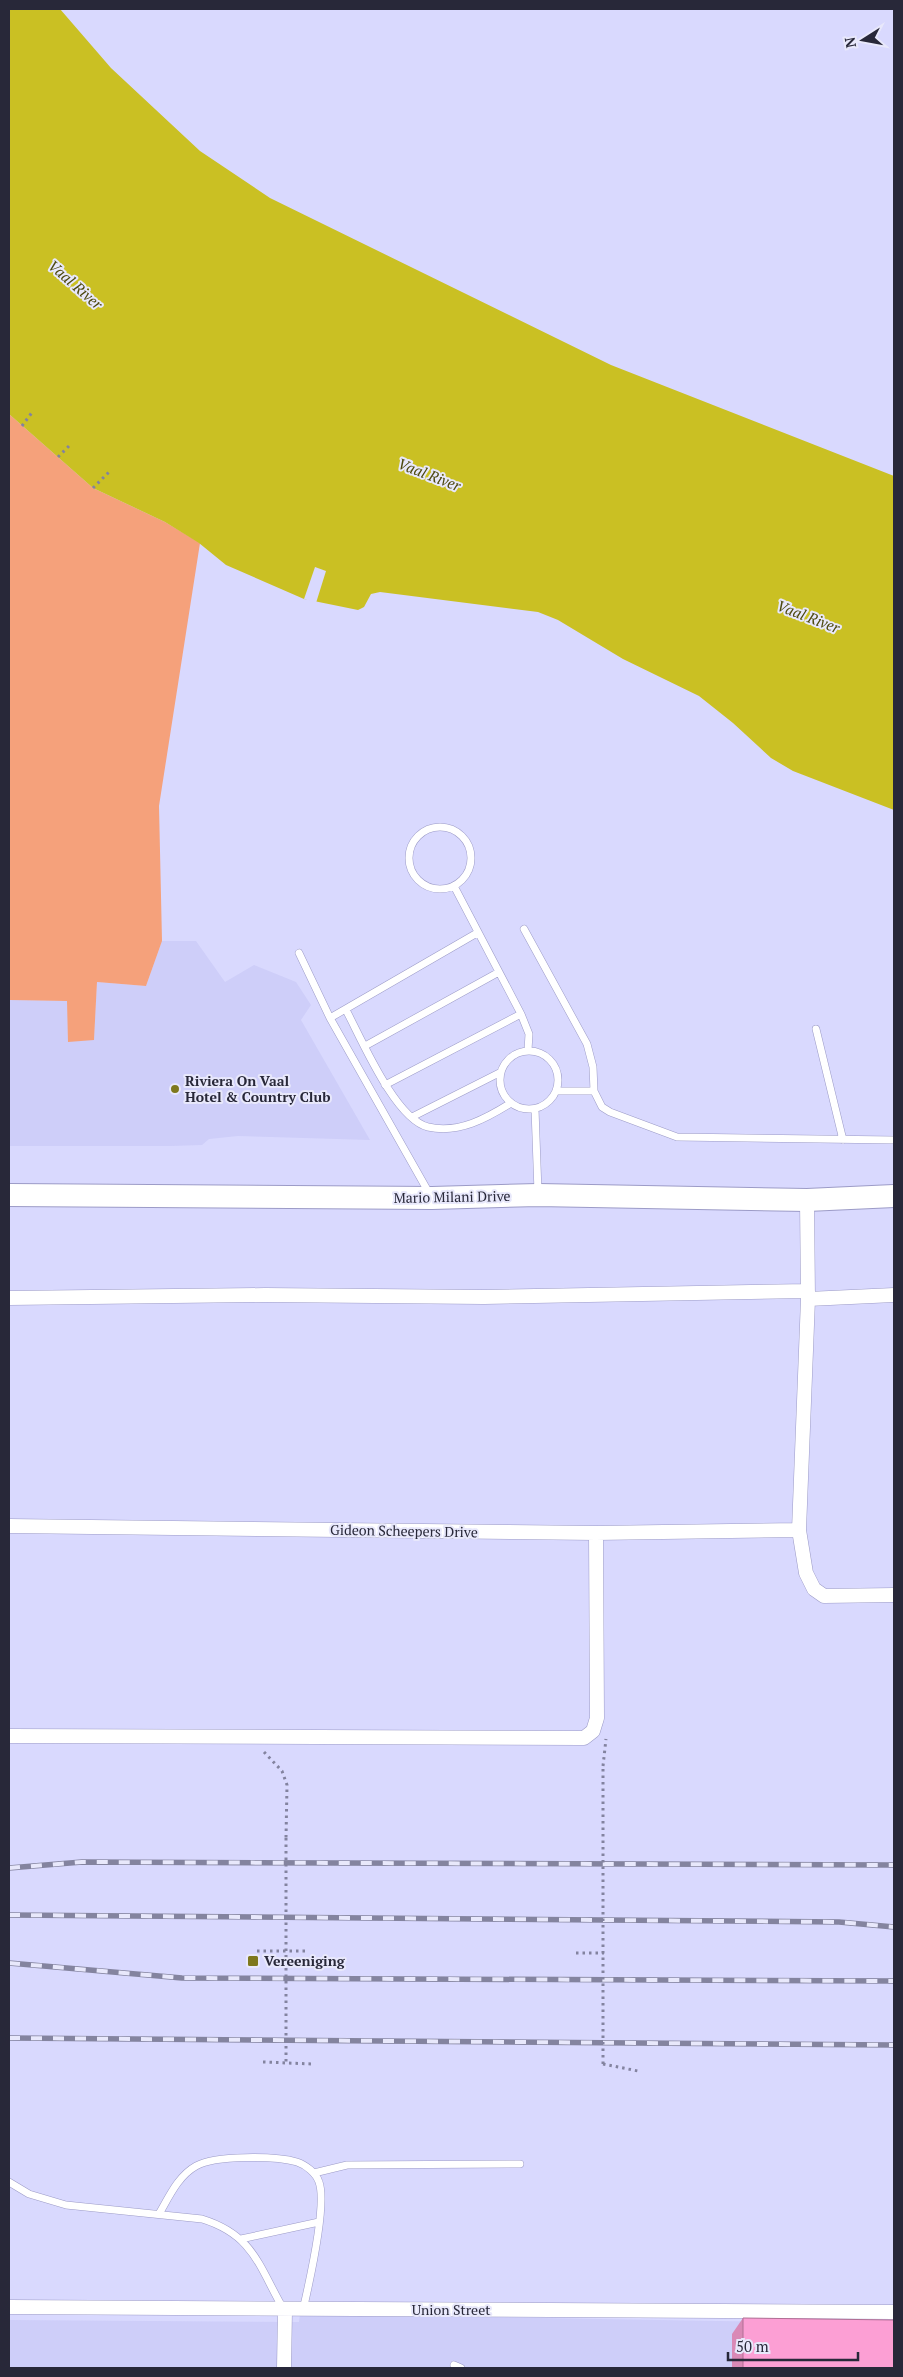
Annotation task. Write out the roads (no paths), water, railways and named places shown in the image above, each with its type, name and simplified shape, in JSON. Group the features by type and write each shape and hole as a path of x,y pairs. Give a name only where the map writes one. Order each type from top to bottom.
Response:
{"main road":[{"name":"Mario Milani Drive","path":"9,1194 432,1198 538,1195 807,1200 894,1196"}],"street":[{"path":"807,1200 808,1295 799,1530 806,1573 817,1592 829,1597 894,1595"},
{"path":"9,1298 265,1295 484,1297 894,1295"},
{"name":"Gideon Scheepers Drive","path":"9,1526 596,1533 799,1530"},
{"path":"9,1736 577,1739 588,1736 596,1726 597,1718 596,1533"},
{"name":"Union Street","path":"9,2307 894,2312"},
{"path":"284,2368 285,2310"}],"lane":[{"path":"434,827 449,828 462,835 468,844 471,863 467,873 454,886 443,889 432,888 422,884 414,877 408,856 414,841 424,831 434,827"},
{"path":"454,886 521,1014 529,1034 528,1050"},
{"path":"524,929 587,1044 593,1067 594,1091 602,1107 620,1117 677,1137 894,1140"},
{"path":"330,1018 477,933"},
{"path":"299,953 330,1018 432,1198"},
{"path":"365,1046 499,972"},
{"path":"346,1010 385,1085 412,1117 428,1127 461,1126 486,1118 511,1103"},
{"path":"385,1085 521,1014"},
{"path":"816,1028 843,1140"},
{"path":"528,1050 546,1056 553,1062 558,1081 556,1090 552,1099 535,1109 526,1109 511,1103 504,1094 500,1084 501,1072 510,1057 528,1050"},
{"path":"412,1117 501,1072"},
{"path":"556,1090 594,1091"},
{"path":"535,1109 538,1195"},
{"path":"159,2214 184,2174 195,2166 209,2160 225,2157 298,2162 314,2173 319,2180 321,2190 319,2222 303,2310"},
{"path":"314,2173 347,2165 520,2164"},
{"path":"9,2182 29,2194 66,2204 159,2214 210,2222 230,2230 242,2239 251,2251 285,2310"},
{"path":"242,2239 319,2222"}],"water":[{"name":"Vaal River","path":"9,9 60,9 111,68 200,151 270,198 611,365 894,476 894,810 793,771 771,758 733,723 699,696 623,659 558,620 538,612 380,592 371,594 364,607 358,610 304,599 226,565 199,543 165,522 93,488 9,414"}],"railway":[{"path":"9,1868 82,1862 894,1865"},
{"path":"9,1915 839,1922 894,1927"},
{"path":"9,1963 182,1978 894,1981"},
{"path":"9,2038 894,2045"}],"place":[{"name":"Riviera On Vaal Hotel & Country Club","path":"175,1089"},
{"name":"Vereeniging","path":"253,1961"}]}
